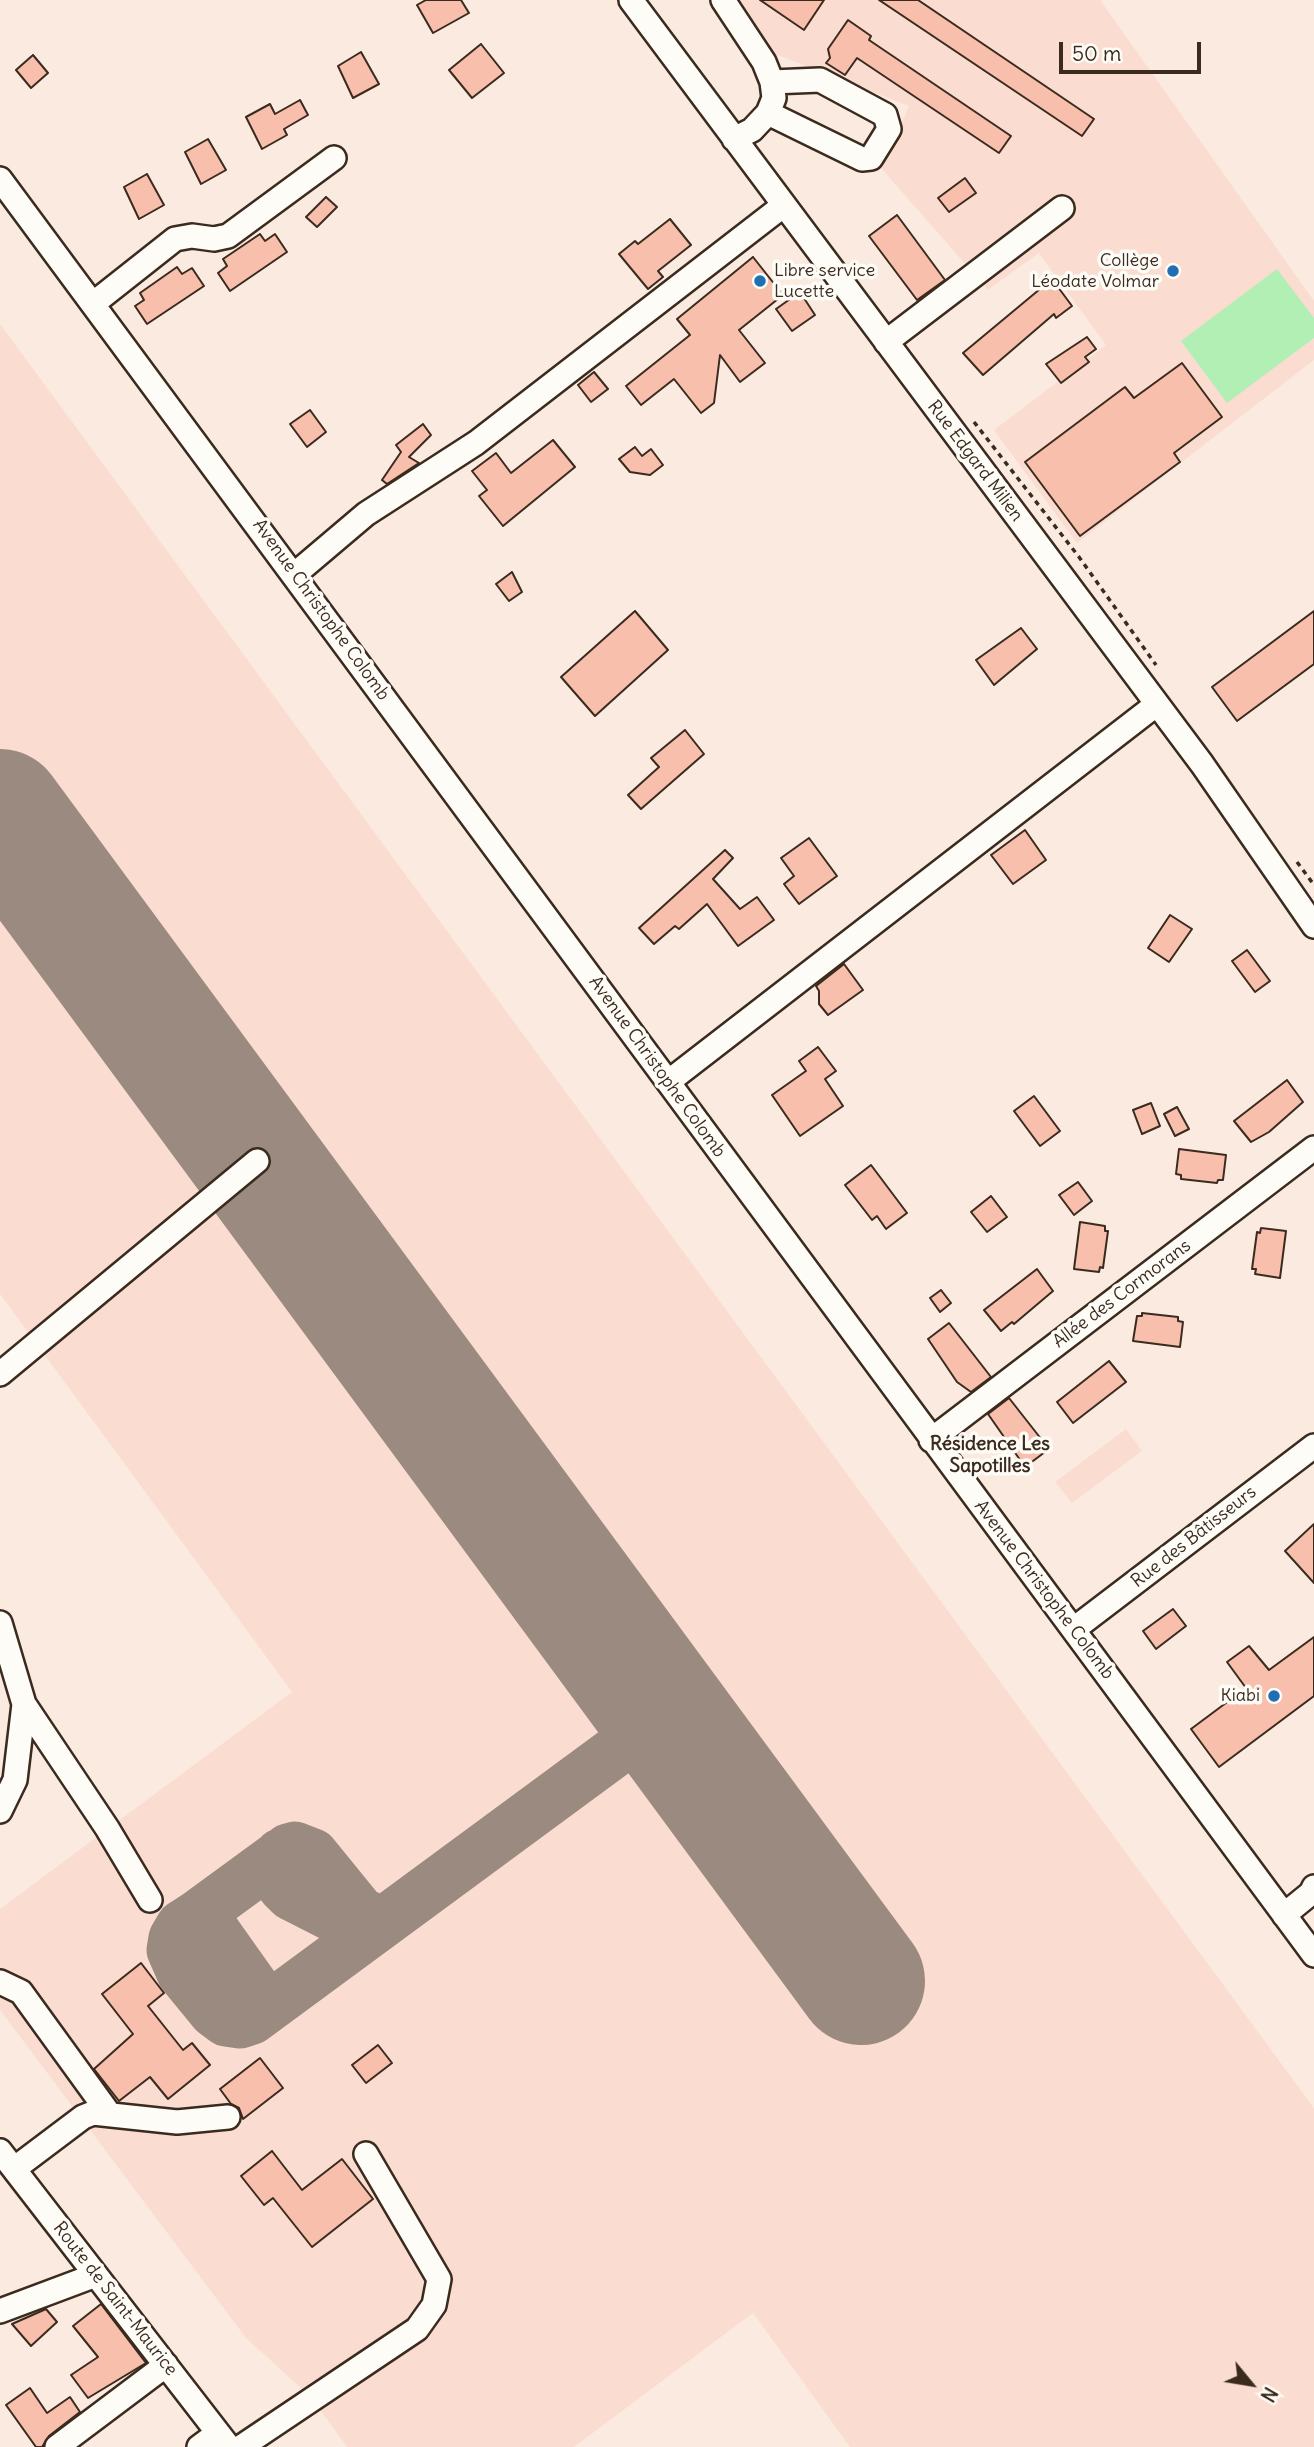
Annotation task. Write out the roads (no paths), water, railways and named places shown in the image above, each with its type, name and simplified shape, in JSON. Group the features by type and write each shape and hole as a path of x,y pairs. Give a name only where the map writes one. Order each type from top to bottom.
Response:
{"street":[{"name":"Rue Edgard Milien","path":"631,0 1157,704 1314,926"},
{"path":"723,0 764,62 772,82 774,98 768,113 751,130 734,139"},
{"path":"768,113 862,159 870,158 889,130 885,116 820,80 772,82"},
{"path":"94,303 174,239 229,236 334,158"},
{"name":"Avenue Christophe Colomb","path":"0,178 1314,1955"},
{"path":"294,575 366,514 476,443 783,205"},
{"path":"886,342 1062,208"},
{"path":"668,1082 1157,704"},
{"name":"Allée des Cormorans","path":"931,1440 1314,1148"},
{"path":"0,1374 257,1161"},
{"name":"Rue des Bâtisseurs","path":"1074,1629 1314,1446"},
{"path":"0,1623 24,1704 107,1828 150,1900"},
{"path":"0,1811 15,1780 24,1704"},
{"path":"1284,1914 1311,1893 1314,1886"},
{"path":"0,1982 21,1992 108,2112"},
{"path":"7,2160 82,2117 108,2112 177,2122 228,2117"},
{"path":"241,2447 416,2329 433,2305 439,2279 366,2154"},
{"name":"Route de Saint-Maurice","path":"7,2160 223,2440"},
{"path":"0,2311 96,2275"},
{"path":"57,2447 166,2365"},
{"path":"199,2447 223,2440"}],"place":[{"name":"Collège Léodate Volmar","path":"1173,271"},
{"name":"Libre service Lucette","path":"760,281"},
{"name":"Kiabi","path":"1274,1696"}],"district":[{"name":"Résidence Les Sapotilles","path":"990,1456"}]}
